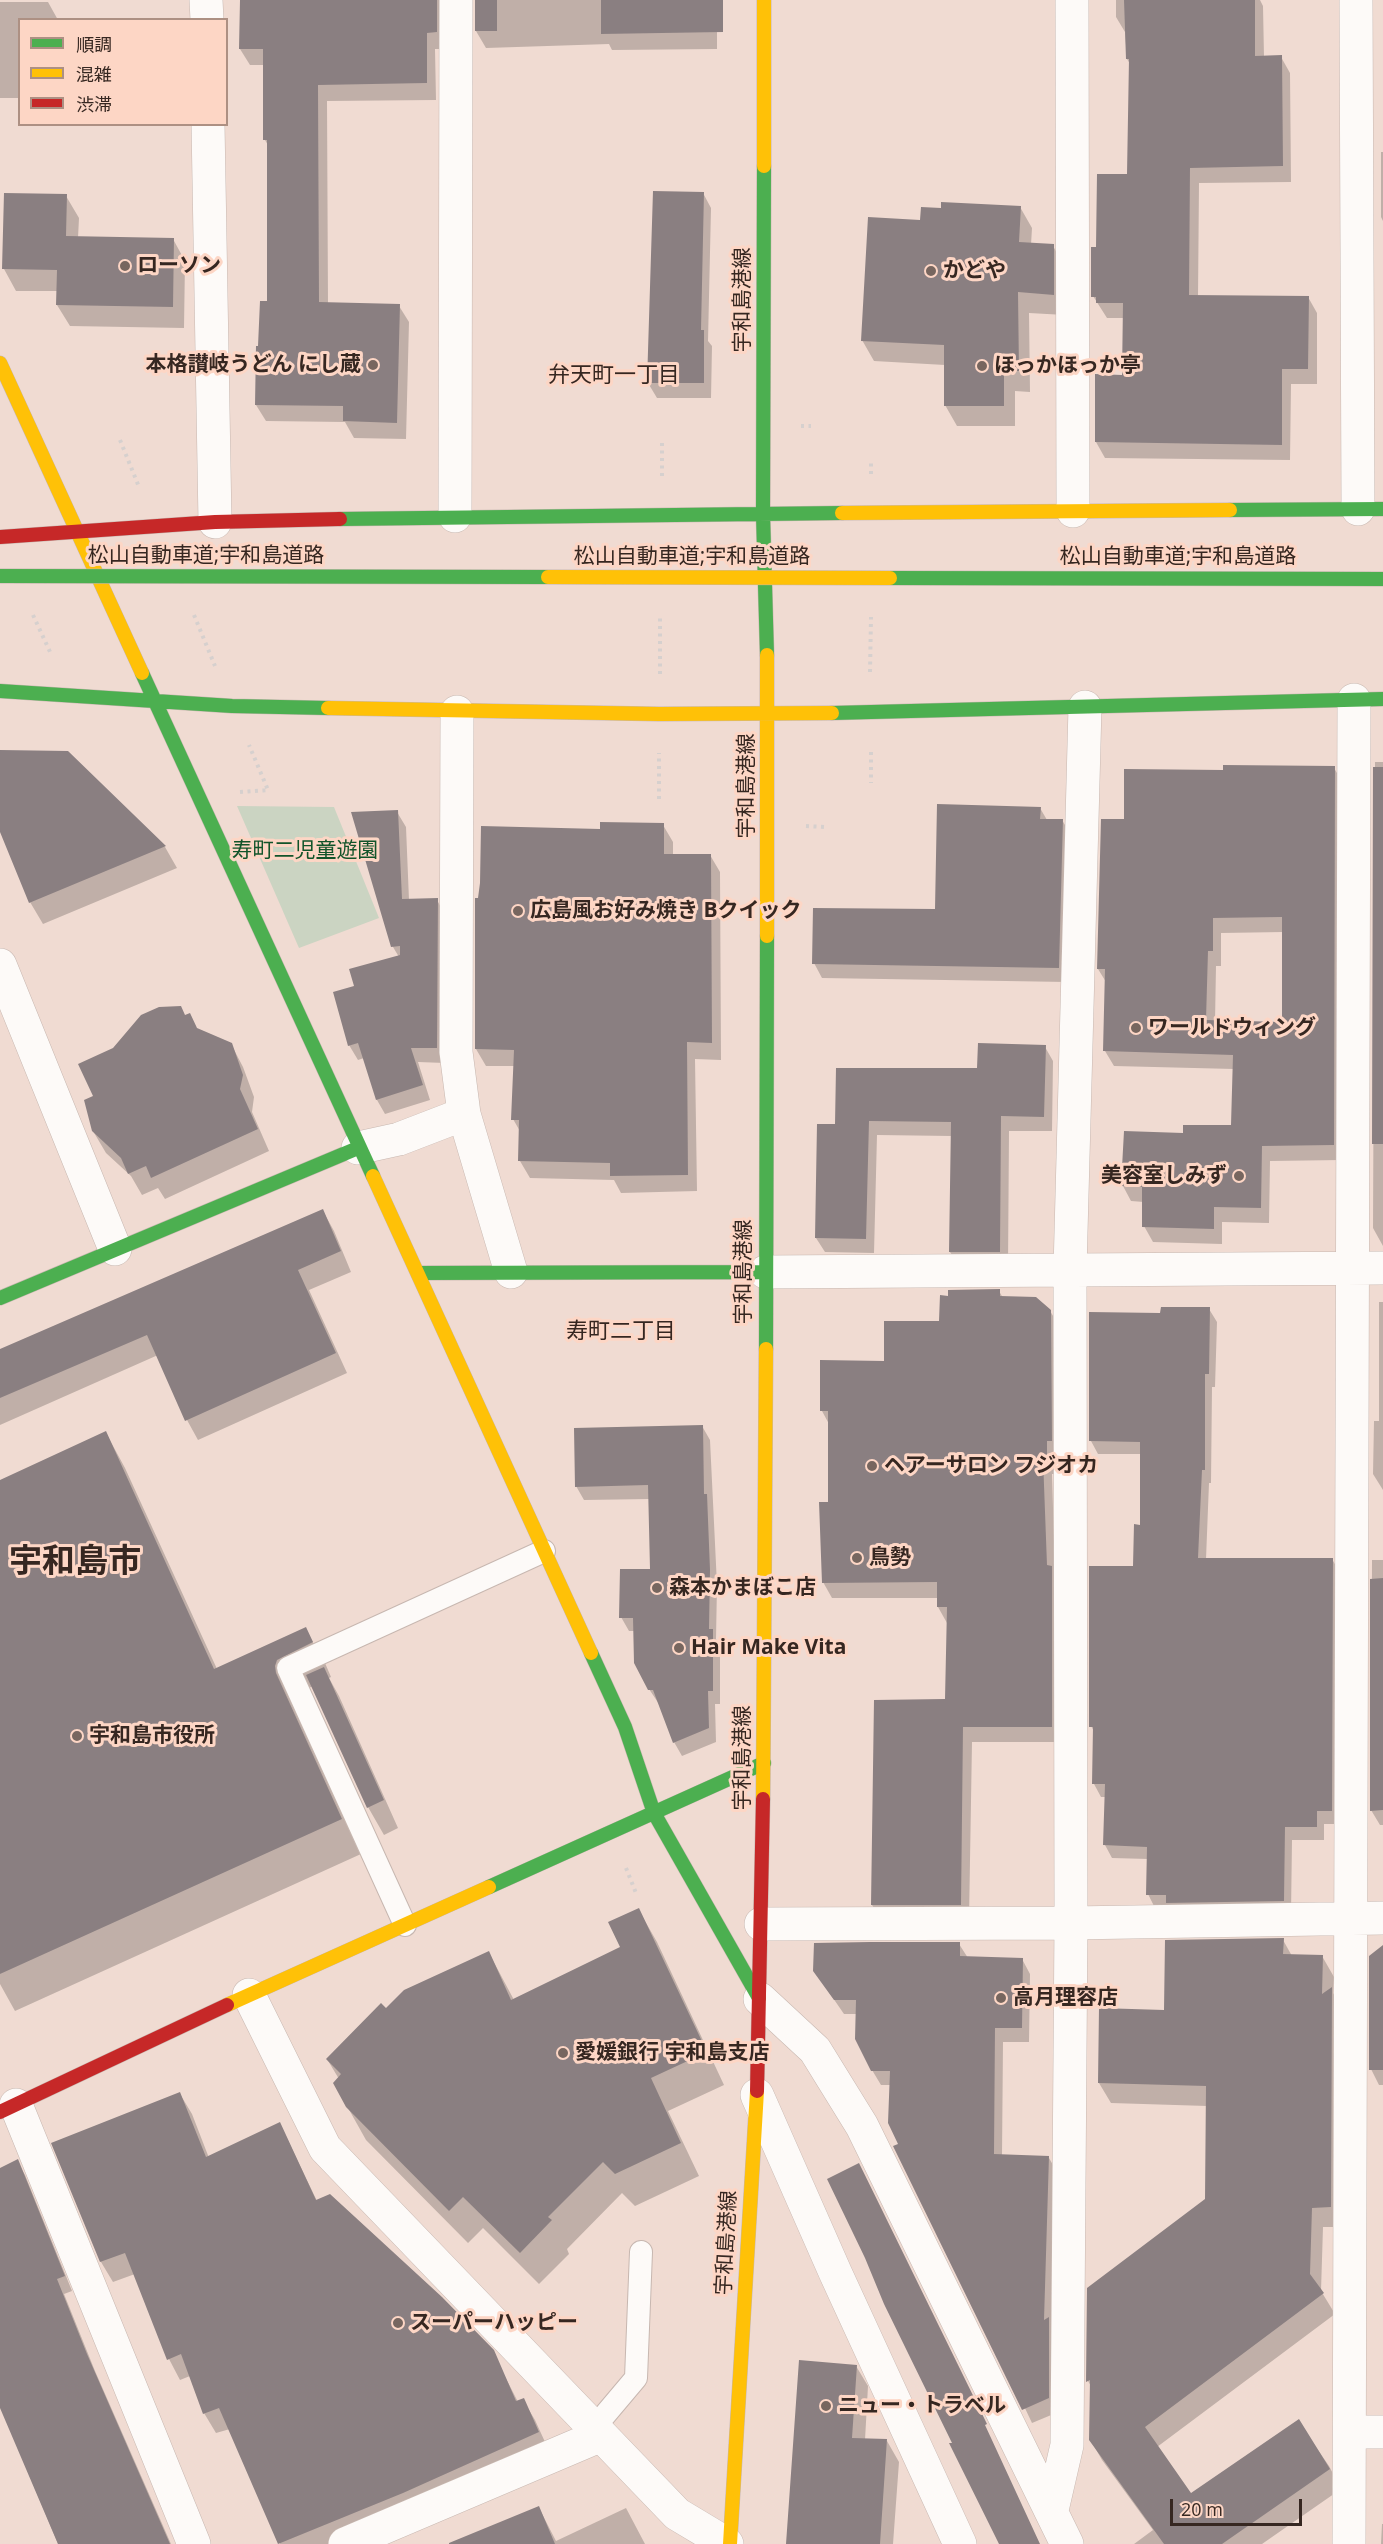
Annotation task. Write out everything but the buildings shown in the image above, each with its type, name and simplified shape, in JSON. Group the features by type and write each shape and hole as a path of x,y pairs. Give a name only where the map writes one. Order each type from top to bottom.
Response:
{"main road":[{"name":"宇和島港線","path":"728,2544 757,2094 765,1763 768,714 763,514 764,0"},
{"path":"0,363 625,1727 654,1813 760,1999"},
{"path":"0,537 215,522 455,516 1370,509"},
{"name":"松山自動車道;宇和島道路","path":"0,576 1383,579"},
{"path":"0,691 232,706 457,712 870,713 1368,700"},
{"path":"0,1298 358,1148"},
{"path":"418,1273 765,1272"},
{"path":"8,2108 249,1995 765,1763"}],"street":[{"path":"206,0 207,18"},
{"path":"455,516 456,0"},
{"path":"1072,0 1073,511"},
{"path":"1356,0 1370,509"},
{"path":"208,126 215,522"},
{"path":"1349,2544 1350,2432 1367,1918 1368,700"},
{"path":"1052,2510 1067,2445 1071,1923 1070,1270 1085,707"},
{"path":"457,712 456,1052 464,1114 511,1272"},
{"path":"0,965 116,1249"},
{"path":"358,1148 399,1139 464,1114"},
{"path":"765,1272 1367,1268"},
{"path":"761,1924 1071,1923 1367,1918"},
{"path":"249,1995 325,2148 677,2514 728,2544"},
{"path":"760,1999 815,2050 862,2126 1052,2510 1066,2544"},
{"path":"757,2094 835,2272 960,2544"},
{"path":"8,2108 194,2544"},
{"path":"345,2544 596,2432"},
{"path":"1350,2432 1383,2432"}],"lane":[{"path":"405,1925 288,1668 544,1551"},
{"path":"596,2432 636,2378 641,2252"}],"path":[{"path":"871,460 871,513"},
{"path":"871,607 871,783"},
{"path":"32,612 69,694"}],"green space":[{"name":"寿町二児童遊園","path":"237,806 334,807 379,918 299,948"}],"traffic: fast":[{"path":"764,166 763,514 767,655"},
{"path":"1230,510 1383,509"},
{"path":"340,519 842,513"},
{"path":"0,576 548,577"},
{"path":"890,578 1383,579"},
{"path":"142,673 373,1176"},
{"path":"0,691 232,706 328,708"},
{"path":"832,713 1383,699"},
{"path":"766,1349 767,936"},
{"path":"0,1298 358,1148"},
{"path":"418,1273 765,1272"},
{"path":"591,1653 625,1727 654,1813 759,1998"},
{"path":"489,1887 764,1763"}],"traffic: slow":[{"path":"764,0 764,166"},
{"path":"0,363 142,673"},
{"path":"842,513 1230,510"},
{"path":"548,577 890,578"},
{"path":"767,655 767,936"},
{"path":"328,708 659,714 832,713"},
{"path":"373,1176 591,1653"},
{"path":"763,1799 766,1349"},
{"path":"227,2005 489,1887"},
{"path":"730,2544 757,2091"}],"traffic: jam":[{"path":"0,537 215,522 340,519"},
{"path":"757,2091 763,1799"},
{"path":"0,2112 227,2005"}],"place":[{"name":"ローソン","path":"125,266"},
{"name":"かどや","path":"931,271"},
{"name":"本格讃岐うどん にし蔵","path":"373,365"},
{"name":"ほっかほっか亭","path":"982,366"},
{"name":"広島風お好み焼き Bクイック","path":"518,911"},
{"name":"ワールドウィング","path":"1136,1028"},
{"name":"美容室しみず","path":"1239,1176"},
{"name":"ヘアーサロン フジオカ","path":"872,1466"},
{"name":"鳥勢","path":"857,1558"},
{"name":"森本かまぼこ店","path":"657,1588"},
{"name":"Hair Make Vita","path":"679,1648"},
{"name":"宇和島市役所","path":"77,1736"},
{"name":"高月理容店","path":"1001,1998"},
{"name":"愛媛銀行 宇和島支店","path":"563,2053"},
{"name":"スーパーハッピー","path":"398,2323"},
{"name":"ニュー・トラベル","path":"826,2406"}],"district":[{"name":"弁天町一丁目","path":"614,376"},
{"name":"寿町二丁目","path":"621,1332"},
{"name":"宇和島市","path":"75,1563"}]}
